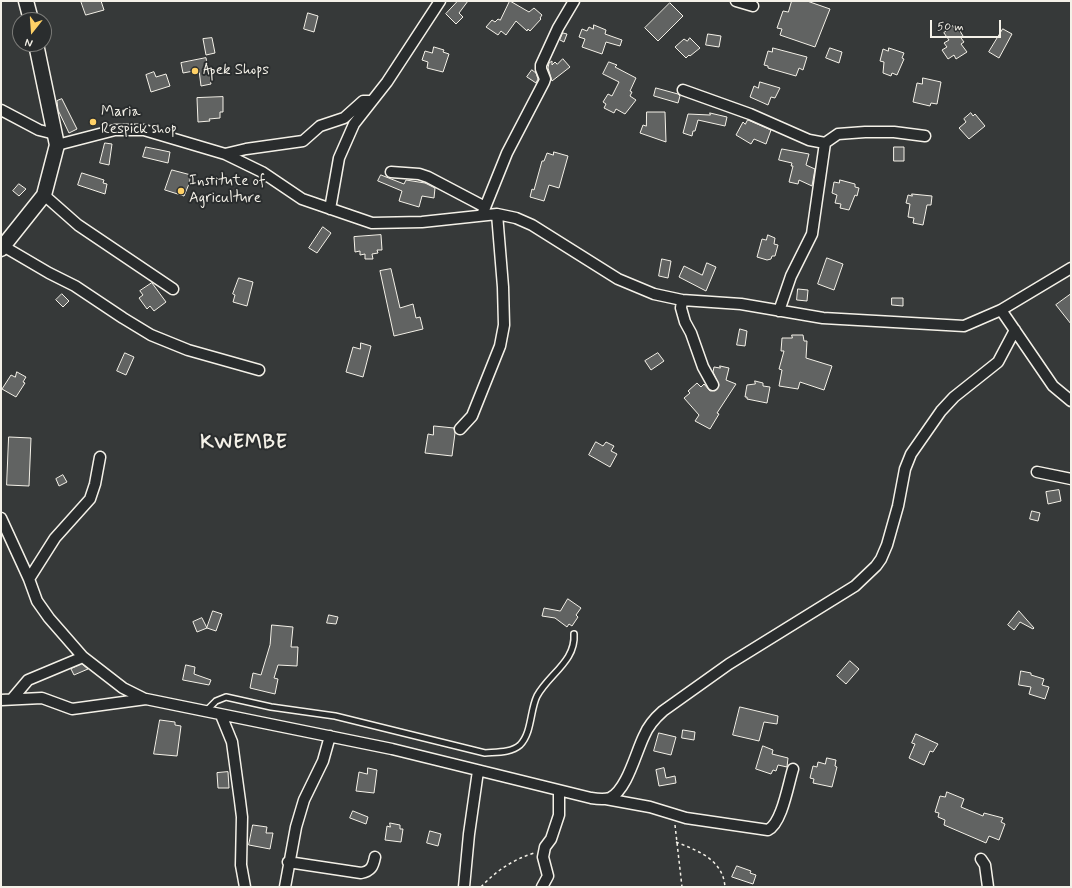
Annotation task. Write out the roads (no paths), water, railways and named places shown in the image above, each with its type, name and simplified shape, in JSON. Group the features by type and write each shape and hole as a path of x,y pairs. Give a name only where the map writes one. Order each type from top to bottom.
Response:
{"street":[{"path":"26,1 29,12"},
{"path":"330,210 339,158 354,124 414,43 440,1"},
{"path":"484,211 507,153 544,82 545,79 541,65 558,28 574,1"},
{"path":"736,1 753,6"},
{"path":"38,52 56,140 44,195 2,247 75,286 122,318 151,335 188,350 259,370"},
{"path":"683,90 750,114 809,140 825,143 838,134 865,132 894,132 925,136"},
{"path":"225,154 246,149 303,141 320,126 344,118 363,101 372,101"},
{"path":"1,110 56,140 115,130 144,130 225,154 262,172 302,199 330,210 372,223 422,222 484,211"},
{"path":"779,310 791,276 812,234 825,143"},
{"path":"391,172 419,174 428,177 484,211 516,218 532,225 618,280 654,294 682,300 741,304 824,318 964,326 1001,310 1071,268"},
{"path":"44,195 78,225 173,289"},
{"path":"460,429 472,416 483,392 502,339 504,325 503,287 497,214"},
{"path":"682,300 681,308 685,322 691,333 703,367 713,385"},
{"path":"1001,310 1053,386 1071,401"},
{"path":"606,799 615,794 624,783 644,734 663,711 729,664 855,586 876,566 887,545 898,506 905,469 911,454 941,411 954,397 998,362 1015,330"},
{"path":"29,579 55,538 90,500 95,484 100,457"},
{"path":"1037,472 1071,479"},
{"path":"1,518 29,579 37,601 48,618 83,657 123,688 146,699 205,712 392,748 478,771 591,798 606,799 650,807 674,815 707,822 754,829 770,830 779,816 793,769"},
{"path":"12,699 28,680 83,657"},
{"path":"1,700 42,698 72,709 146,699"},
{"path":"221,715 232,742 242,817 241,865 245,887"},
{"path":"284,887 296,827 304,800 323,761 330,736"},
{"path":"464,887 469,834 478,771"},
{"path":"542,887 548,876 543,857 559,815 559,791"},
{"path":"288,862 361,873 367,872 372,868 376,857"},
{"path":"982,859 985,865 988,887"}],"lane":[{"path":"205,712 216,701 226,697 271,707 334,716 485,753 502,752 514,749 521,744 537,696 545,684 571,654 574,634"}],"place":[{"name":"Apek Shops","path":"195,71"},
{"name":"Maria Respick shop","path":"93,122"},
{"name":"Institute of Agriculture","path":"181,191"}],"district":[{"name":"KWEMBE","path":"244,444"}]}
